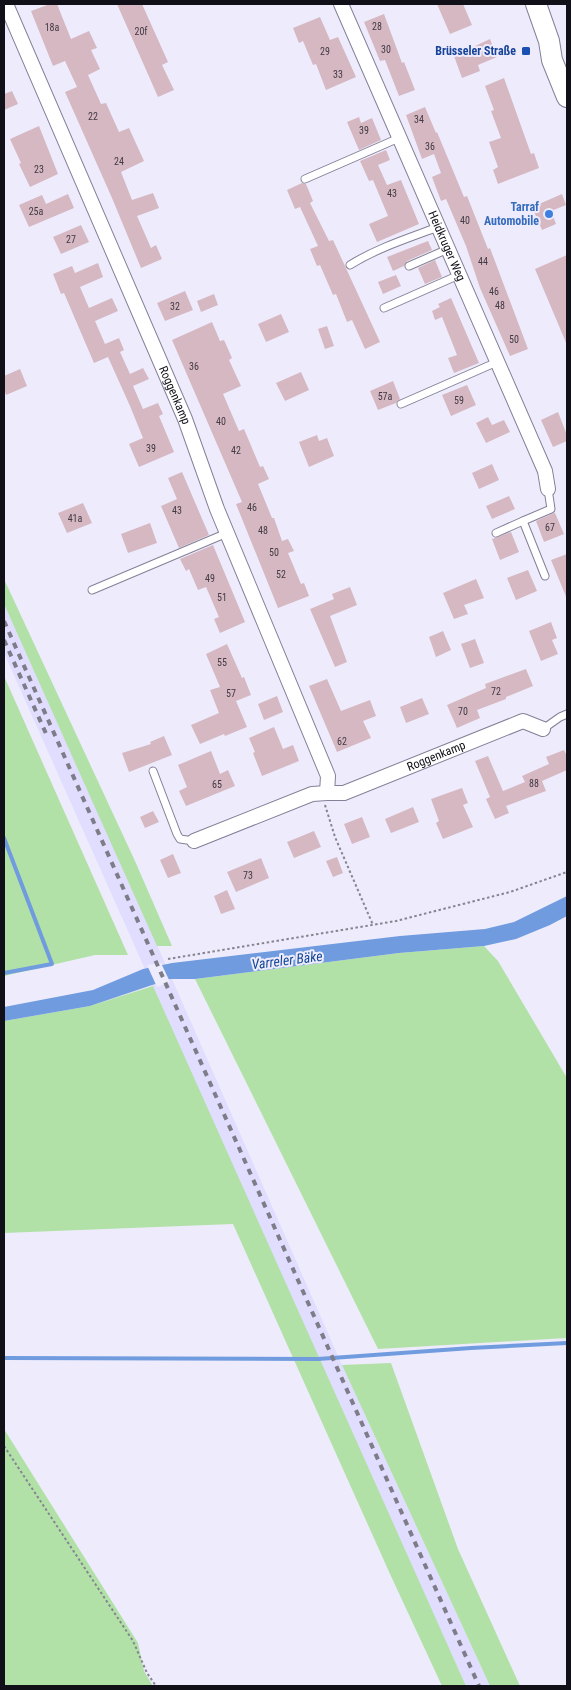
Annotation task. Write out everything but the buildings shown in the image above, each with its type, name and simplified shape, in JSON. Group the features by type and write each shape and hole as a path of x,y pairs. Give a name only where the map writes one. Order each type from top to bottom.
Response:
{"main road":[{"path":"526,4 567,98"},
{"path":"536,4 549,41 552,60"}],"street":[{"name":"Roggenkamp","path":"6,4 185,419 217,509 328,776 327,793"},
{"name":"Heidkruger Weg","path":"341,4 544,471 548,489"},
{"name":"Roggenkamp","path":"194,841 312,794 344,793 523,721 544,729"}],"lane":[{"path":"305,179 399,138"},
{"path":"350,265 377,251 438,226"},
{"path":"410,266 448,249"},
{"path":"384,308 459,275"},
{"path":"401,404 497,362"},
{"path":"496,533 551,510 548,489"},
{"path":"523,521 545,576"},
{"path":"92,590 227,533"},
{"path":"544,729 567,714"},
{"path":"154,771 177,834 180,839 194,841"}],"path":[{"path":"327,793 324,807 374,925"},
{"path":"168,959 374,925 510,892 567,872"},
{"path":"4,1446 133,1641 147,1674 156,1686"}],"shaded area":[{"path":"4,604 128,879 342,1365 490,1686 466,1686 350,1429 4,653"}],"green space":[{"path":"4,579 135,861 172,946 157,946 4,604"},
{"path":"4,676 128,955 95,955 4,976"},
{"path":"484,946 498,961 567,1078 567,1338 378,1349 195,979 399,953"},
{"path":"153,986 466,1686 442,1686 233,1224 4,1233 4,1021 90,1006"},
{"path":"391,1363 458,1549 520,1686 490,1686 342,1365"},
{"path":"4,1429 138,1643 144,1671 153,1686 4,1686"}],"water":[{"name":"Varreler Bäke","path":"567,896 567,916 516,939 484,946 399,953 195,979 170,979 90,1006 4,1021 4,1007 93,990 143,969 172,963 400,936 485,929 514,922"}],"pier":[{"path":"161,963 170,982 157,987 147,965"}],"waterway":[{"path":"4,838 52,964 4,973"},
{"path":"4,1358 318,1359 567,1343"}],"railway":[{"path":"4,621 479,1686"},
{"path":"4,640 48,738"}],"place":[{"name":"Brüsseler Straße","path":"526,51"},
{"name":"Tarraf Automobile","path":"549,214"}]}
